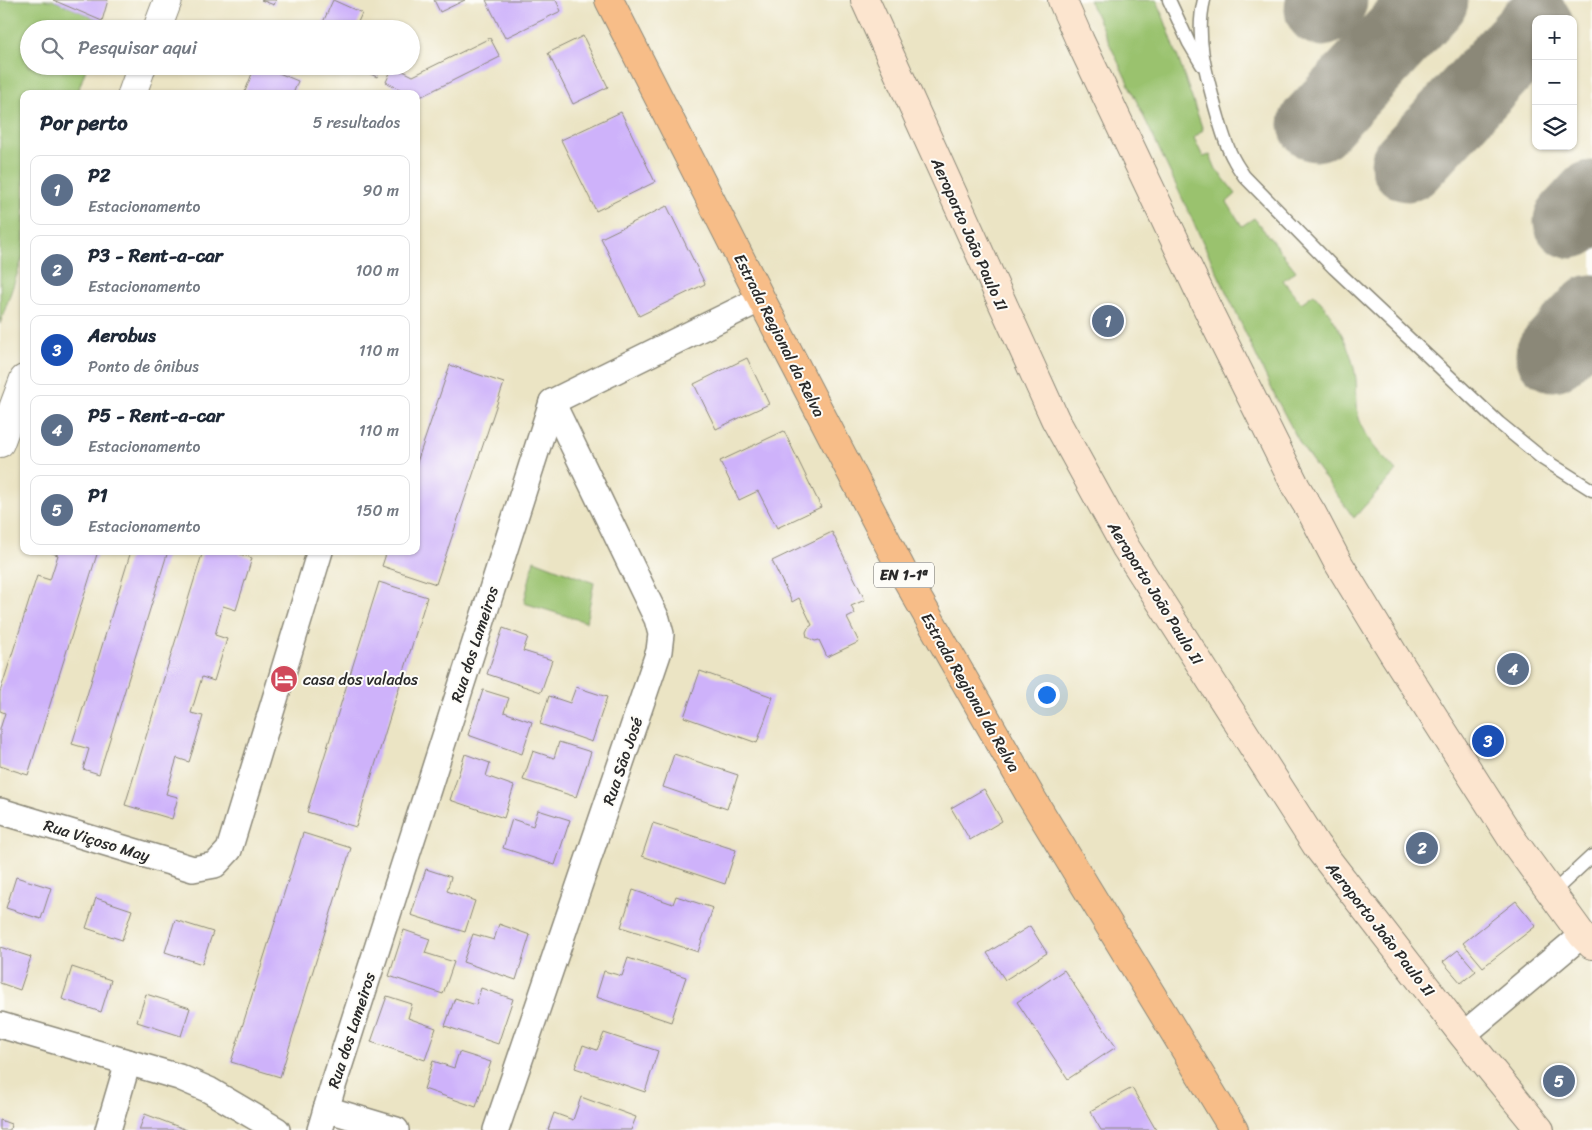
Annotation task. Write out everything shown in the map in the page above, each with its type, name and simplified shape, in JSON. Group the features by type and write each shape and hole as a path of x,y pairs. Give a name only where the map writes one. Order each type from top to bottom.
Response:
{"main road":[{"name":"Estrada Regional da Relva","path":"609,0 906,578 1031,797 1234,1130"},
{"name":"Aeroporto João Paulo II","path":"865,0 1055,419 1126,548 1316,845 1462,1035 1540,1130"},
{"path":"1062,0 1186,263 1296,487 1393,654 1512,839 1587,940"}],"street":[{"path":"160,20 168,0"},
{"path":"133,90 139,75"},
{"path":"552,402 761,299"},
{"path":"0,443 20,390"},
{"name":"Rua dos Lameiros","path":"323,1119 552,402"},
{"name":"Rua São José","path":"496,1130 659,651 661,634 657,620 552,402"},
{"name":"Rua Viçoso May","path":"0,811 193,869 215,865 228,850 319,555"},
{"path":"1462,1035 1587,940"},
{"path":"0,1025 179,1077 210,1090 277,1130"},
{"path":"108,1130 128,1062"},
{"path":"323,1119 396,1130"}],"lane":[{"path":"1169,0 1189,43 1205,69"},
{"path":"1204,0 1201,34 1205,69 1224,138 1244,176 1334,268 1499,423 1543,459 1592,490"},
{"path":"1551,894 1592,856"}],"green space":[{"path":"0,0 53,0 100,20 20,20 20,75 84,75 78,90 20,90 20,266 0,324"},
{"path":"1089,0 1157,0 1203,130 1194,138 1203,157 1210,155 1216,169 1236,194 1227,202 1242,226 1254,218 1296,271 1283,280 1301,303 1314,294 1329,313 1341,333 1354,367 1358,413 1362,426 1374,447 1396,471 1354,518 1302,447 1277,400"},
{"path":"534,560 594,583 586,622 524,603"}],"building":[{"path":"53,0 108,0 102,20"},
{"path":"261,0 276,0 274,5"},
{"path":"333,0 362,13 359,20 324,20"},
{"path":"434,0 465,0 440,12"},
{"path":"486,0 556,0 561,11 505,38"},
{"path":"583,36 608,87 573,104 548,53"},
{"path":"490,38 500,57 420,97 420,90 401,90 386,82 389,75 413,76 420,75 420,73"},
{"path":"251,75 284,75 298,81 295,90 246,90"},
{"path":"621,112 655,182 596,211 561,140"},
{"path":"667,206 705,284 639,316 601,238"},
{"path":"747,358 769,404 716,429 694,384"},
{"path":"450,365 504,383 436,584 382,566 386,555 420,555 420,453"},
{"path":"784,431 821,507 777,528 758,491 739,500 720,461"},
{"path":"832,532 865,600 851,606 855,614 847,618 859,642 827,657 819,640 815,641 807,637 806,632 812,625 799,598 792,602 772,561"},
{"path":"58,555 97,555 28,775 0,766 0,729 5,713 0,711 0,692 37,576 50,580"},
{"path":"130,555 167,555 99,774 83,769 89,749 72,744"},
{"path":"202,555 243,555 252,558 236,610 223,606 215,635 227,639 214,681 202,677 191,713 203,716 189,762 177,758 166,794 178,797 172,819 125,805"},
{"path":"379,582 427,597 356,827 307,812"},
{"path":"503,628 528,637 523,651 552,660 541,692 487,674"},
{"path":"700,671 773,697 757,743 684,717"},
{"path":"576,687 607,697 592,742 540,724 549,696 570,703"},
{"path":"483,690 509,698 504,712 532,722 522,754 468,735"},
{"path":"559,742 591,752 576,797 523,780 533,751 554,758"},
{"path":"465,754 490,763 486,776 514,786 504,818 450,800"},
{"path":"674,754 738,775 727,809 663,787"},
{"path":"984,789 1002,821 970,840 951,808"},
{"path":"538,810 570,820 555,865 503,848 512,819 533,826"},
{"path":"653,823 736,850 725,884 642,856"},
{"path":"303,833 351,848 280,1077 231,1062"},
{"path":"426,869 451,877 447,891 475,901 465,932 411,915"},
{"path":"16,877 51,888 41,919 6,908"},
{"path":"633,890 673,904 676,896 713,908 698,952 621,927"},
{"path":"96,898 132,910 122,940 86,928"},
{"path":"1516,901 1536,926 1483,967 1463,943"},
{"path":"175,920 213,932 202,964 165,952"},
{"path":"499,924 530,935 516,980 463,962 473,934 494,940"},
{"path":"1030,926 1047,953 1005,980 987,953"},
{"path":"404,930 430,939 425,953 454,962 443,994 389,976"},
{"path":"0,947 31,957 20,990 0,983"},
{"path":"1458,950 1476,971 1461,983 1443,962"},
{"path":"628,958 686,977 671,1022 596,997 604,971 622,976"},
{"path":"72,967 111,980 101,1012 62,999"},
{"path":"1064,970 1116,1047 1068,1079 1017,1002"},
{"path":"481,988 513,999 498,1044 445,1026 455,998 476,1005"},
{"path":"146,994 190,1008 181,1036 137,1022"},
{"path":"387,996 412,1004 408,1018 436,1028 425,1060 371,1042"},
{"path":"604,1033 658,1051 645,1092 575,1068 583,1045 597,1050"},
{"path":"459,1052 491,1062 476,1107 424,1089 433,1061 454,1068"},
{"path":"1132,1088 1156,1130 1101,1130 1090,1111"},
{"path":"581,1097 636,1117 631,1130 548,1130 554,1113 573,1120"},
{"path":"145,1114 187,1130 139,1130"},
{"path":"0,1120 11,1124 10,1130 0,1130"}],"taxiway":[{"path":"1322,9 1330,0"},
{"path":"1316,124 1431,0"},
{"path":"1408,164 1532,30"},
{"path":"1571,221 1592,198"},
{"path":"1553,354 1592,312"}],"place":[{"name":"P2","path":"1108,321"},
{"name":"P5 - Rent-a-car","path":"1513,669"},
{"name":"casa dos valados","path":"284,679"},
{"name":"Aerobus","path":"1488,741"},
{"name":"P3 - Rent-a-car","path":"1422,848"},
{"name":"P1","path":"1559,1081"}]}
